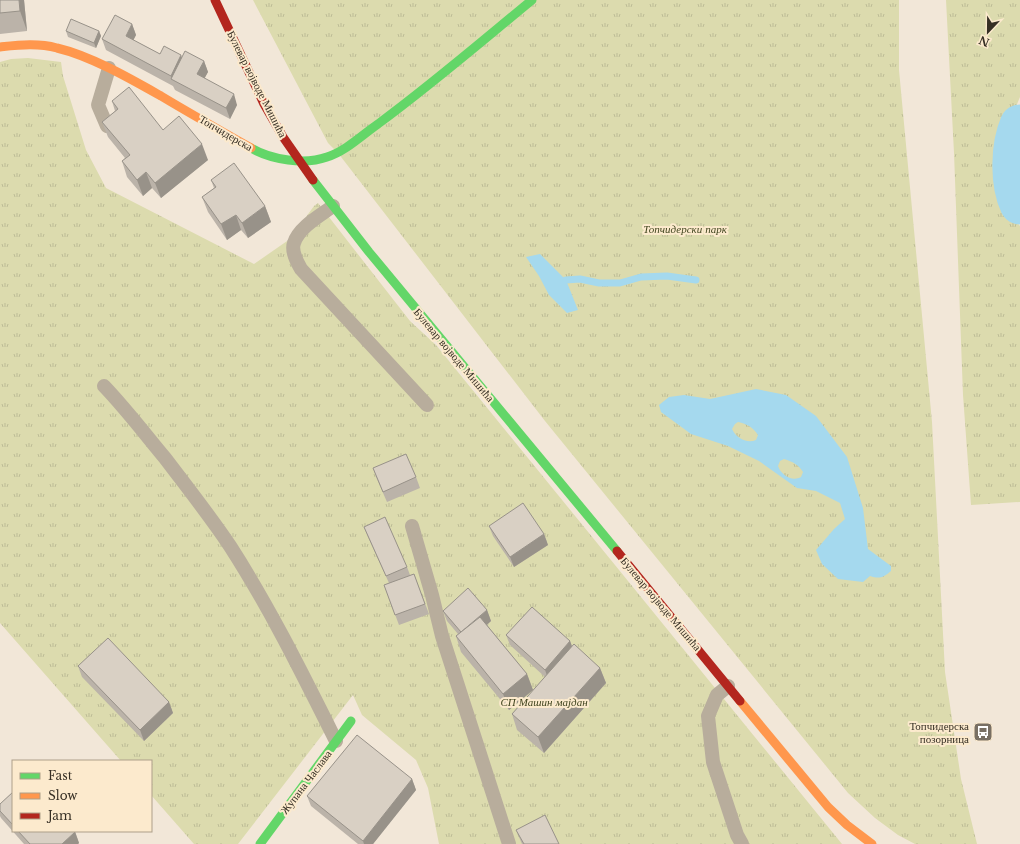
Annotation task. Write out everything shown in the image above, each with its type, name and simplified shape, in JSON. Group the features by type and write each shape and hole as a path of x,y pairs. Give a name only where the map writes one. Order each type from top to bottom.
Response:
{"main road":[{"name":"Булевар војводе Мишића","path":"215,0 270,114 283,137 333,206 369,252 828,807 872,844"},
{"name":"Топчидерска","path":"0,48 25,44 49,46 76,54 109,68 167,99 254,150 281,159 301,162 326,158 338,153 398,109 532,0"},
{"name":"Жупана Часлава","path":"260,844 352,721"}],"lane":[{"path":"107,126 98,104 109,68"},
{"path":"333,206 312,221 301,232 294,243 295,258 301,269 427,405"},
{"path":"104,386 125,409 193,493 230,546 257,591 336,741"},
{"path":"412,526 442,636 509,844"},
{"path":"728,686 717,695 708,716 709,734 713,762 737,834 742,844"}],"green space":[{"name":"Топчидерски парк","path":"253,0 899,0 899,70 932,422 945,672 961,779 977,844 915,844 898,835 875,818 848,793 545,421 338,153 328,143"},
{"path":"946,0 1020,0 1020,97 1009,123 1001,169 1014,219 1020,226 1020,502 971,505 963,395 954,153"},
{"name":"СП Машин мајдан","path":"28,58 61,62 63,76 86,150 106,188 254,264 290,239 314,206 318,203 410,321 436,345 842,844 439,844 428,788 416,760 362,715 353,695 238,844 194,844 152,796 152,760 120,760 0,623 0,62 11,59"}],"water":[{"path":"540,254 566,280 578,310 567,313 549,295 539,276 526,257"},
{"path":"756,389 786,395 816,416 847,457 863,508 868,549 891,566 891,571 881,577 870,576 863,582 838,579 822,564 816,550 834,529 845,519 840,503 816,491 797,488 759,461 728,446 691,434 661,412 659,405 669,397 684,395 710,399","holes":["738,422 752,428 758,435 756,440 746,441 736,435 732,429","784,459 793,462 799,467 803,472 801,477 794,479 784,475 778,466 780,461"]}],"building":[{"path":"0,0 19,0 20,11 0,13"},
{"path":"115,15 132,24 126,36 160,54 164,46 181,55 171,76 102,39"},
{"path":"71,19 99,31 94,43 66,31"},
{"path":"185,51 204,61 197,74 234,94 226,108 171,79"},
{"path":"129,87 163,130 179,116 202,144 155,183 146,172 137,180 122,161 130,155 102,122 118,109 112,101"},
{"path":"234,163 265,206 242,223 236,215 221,224 202,197 216,187 211,180"},
{"path":"406,454 416,477 383,492 373,468"},
{"path":"523,503 544,534 510,557 489,526"},
{"path":"385,517 407,567 386,576 364,527"},
{"path":"414,574 425,604 395,615 384,585"},
{"path":"468,588 487,610 461,632 443,611"},
{"path":"532,607 570,641 545,670 506,635"},
{"path":"480,617 527,674 503,694 456,636"},
{"path":"108,638 169,702 140,730 78,666"},
{"path":"574,644 600,668 538,737 512,714"},
{"path":"357,735 412,779 363,841 307,796"},
{"path":"12,793 12,824 0,811 0,804"},
{"path":"545,815 559,844 524,844 516,830"},
{"path":"19,832 75,832 62,844 30,844"}],"waterway":[{"path":"1020,125 1013,154 1013,175 1020,204"},
{"path":"566,280 580,279 599,283 620,283 641,277 667,276 696,280"}],"traffic: fast":[{"path":"251,148 268,156 299,161 309,161 327,157 341,151 417,94 532,0"},
{"path":"313,180 369,252 617,551"},
{"path":"260,844 351,721"}],"traffic: slow":[{"path":"0,47 43,45 83,56 137,82 251,148"},
{"path":"740,701 828,807 847,825 872,844"}],"traffic: jam":[{"path":"215,0 264,104 283,137 313,180"},
{"path":"617,551 740,701"}],"place":[{"name":"Топчидерска позорница","path":"983,732"}]}
